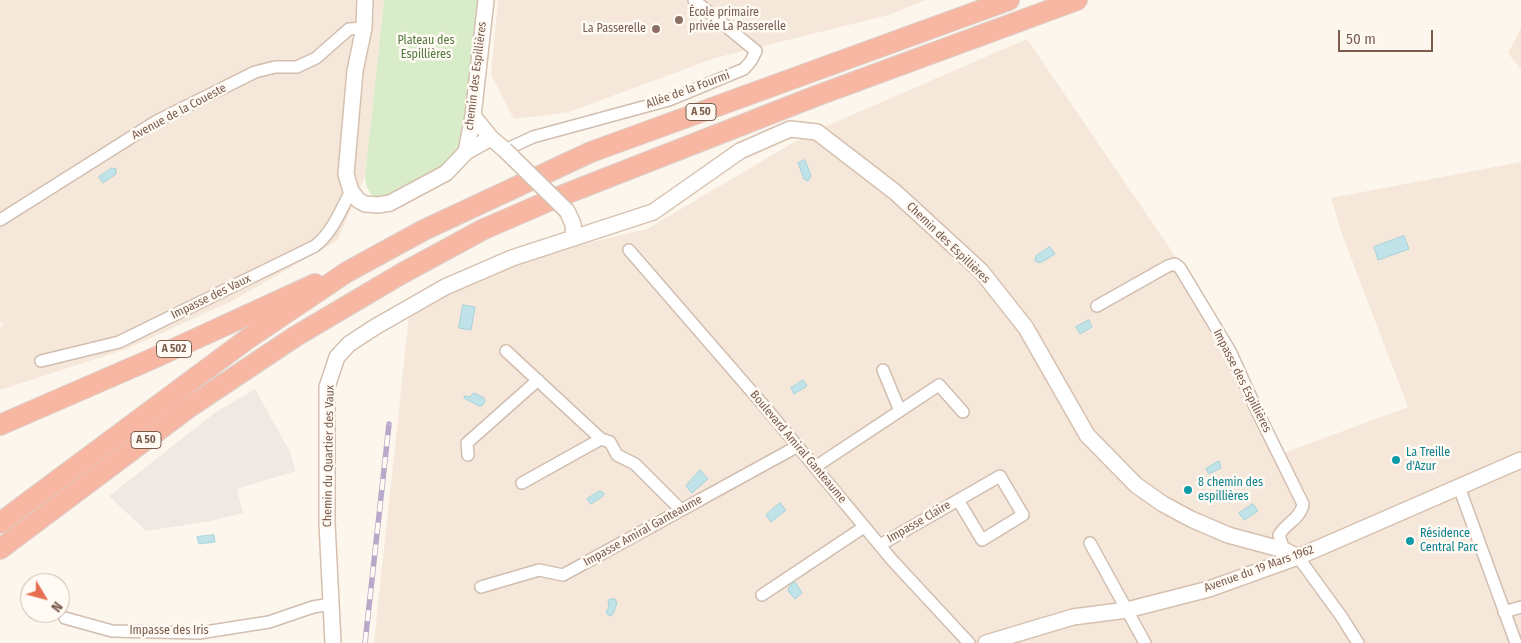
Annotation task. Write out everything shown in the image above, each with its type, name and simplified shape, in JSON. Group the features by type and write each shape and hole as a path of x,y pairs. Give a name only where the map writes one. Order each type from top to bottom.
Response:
{"highway":[{"name":"A 50","path":"0,523 246,340 347,272 424,230 592,152 1008,0"},
{"name":"A 50","path":"0,549 191,406 296,336 401,274 484,229 556,204 816,96 1077,0"},
{"name":"A 502","path":"0,424 154,358 302,288 347,272"}],"street":[{"path":"365,0 364,28 355,71 346,174 351,192 358,200 365,204 378,206 390,203 446,173 466,152 491,138"},
{"name":"chemin des Espillières","path":"466,152 473,116 486,0"},
{"name":"Allée de la Fourmi","path":"505,150 534,137 669,100 744,69 756,51 694,0"},
{"name":"Avenue de la Coueste","path":"0,220 157,121 255,72 274,67 297,67 316,58 349,29 364,28"},
{"path":"473,116 491,138 505,150 573,224 574,238"},
{"name":"Chemin des Espillières","path":"574,238 653,212 740,152 790,128 817,132 894,192 981,270 1026,328 1088,435 1136,485 1163,504 1191,519 1228,534 1291,553"},
{"name":"Impasse des Vaux","path":"42,361 119,342 315,246 324,239 351,192"},
{"name":"Chemin du Quartier des Vaux","path":"332,643 328,523 327,387 337,357 349,344 375,327 445,287 512,258 574,238"},
{"name":"Boulevard Amiral Ganteaume","path":"629,250 798,446 880,545 969,643"},
{"name":"Impasse des Espillières","path":"1097,306 1168,266 1175,264 1180,268 1230,351 1303,504 1299,515 1285,526 1279,535 1291,553"},
{"path":"506,350 601,439 610,442 617,454 635,464 681,510"},
{"path":"884,370 900,411"},
{"path":"468,455 467,443 538,380"},
{"path":"815,467 939,385 963,412"},
{"path":"522,483 601,439"},
{"name":"Impasse Amiral Ganteaume","path":"481,587 539,570 563,574 798,446"},
{"name":"Avenue du 19 Mars 1962","path":"986,643 1012,639 1073,617 1127,610 1209,589 1291,553 1459,487 1521,460"},
{"name":"Impasse Claire","path":"880,545 958,500 1000,476 1023,515 982,540 958,500"},
{"path":"1459,487 1516,643"},
{"path":"762,595 864,526"},
{"path":"1090,543 1145,643"},
{"path":"1291,553 1341,616 1358,643"},
{"name":"Impasse des Iris","path":"70,619 112,631 200,633 269,622 313,607 331,604"},
{"path":"1504,612 1521,607"}],"shaded area":[{"path":"0,0 384,0 365,177 337,241 232,301 129,348 0,390 0,328 3,324 0,322"},
{"path":"498,0 925,0 889,15 715,58 569,112 514,119 491,75"},
{"path":"1521,28 1521,70 1508,53"},
{"path":"1027,39 1184,269 1281,454 1408,407 1343,237 1331,198 1521,162 1521,643 374,643 409,316 447,292 507,262 647,229 808,134"},
{"path":"255,389 290,452 296,471 237,489 243,513 211,521 146,531 109,496 216,412"}],"green space":[{"name":"Plateau des Espillières","path":"384,0 480,0 464,132 452,161 388,200 371,194 365,177"}],"water":[{"path":"805,160 811,176 808,181 804,179 798,163"},
{"path":"112,168 116,169 116,174 103,183 99,177"},
{"path":"1404,236 1409,249 1378,260 1374,247"},
{"path":"1050,247 1055,254 1040,263 1035,261 1036,256"},
{"path":"463,305 475,307 471,330 459,328"},
{"path":"1089,320 1092,327 1080,334 1076,327"},
{"path":"803,380 807,386 794,394 791,388"},
{"path":"474,393 484,398 485,401 482,406 464,398 464,396 470,397"},
{"path":"1219,461 1221,468 1209,474 1206,469"},
{"path":"700,470 708,479 692,493 686,486"},
{"path":"600,491 604,493 603,496 591,504 587,499"},
{"path":"780,503 786,510 771,522 766,515"},
{"path":"1253,504 1258,511 1244,520 1239,513"},
{"path":"214,535 215,542 199,544 197,537"},
{"path":"795,582 802,593 795,599 788,591 789,587"},
{"path":"610,599 615,599 617,603 613,614 609,616 606,612"}],"railway":[{"path":"365,643 389,424"}],"place":[{"name":"École primaire privée La Passerelle","path":"679,20"},
{"name":"La Passerelle","path":"656,29"},
{"name":"La Treille d'Azur","path":"1396,460"},
{"name":"8 chemin des espillières","path":"1188,490"},
{"name":"Résidence Central Parc","path":"1410,541"}]}
